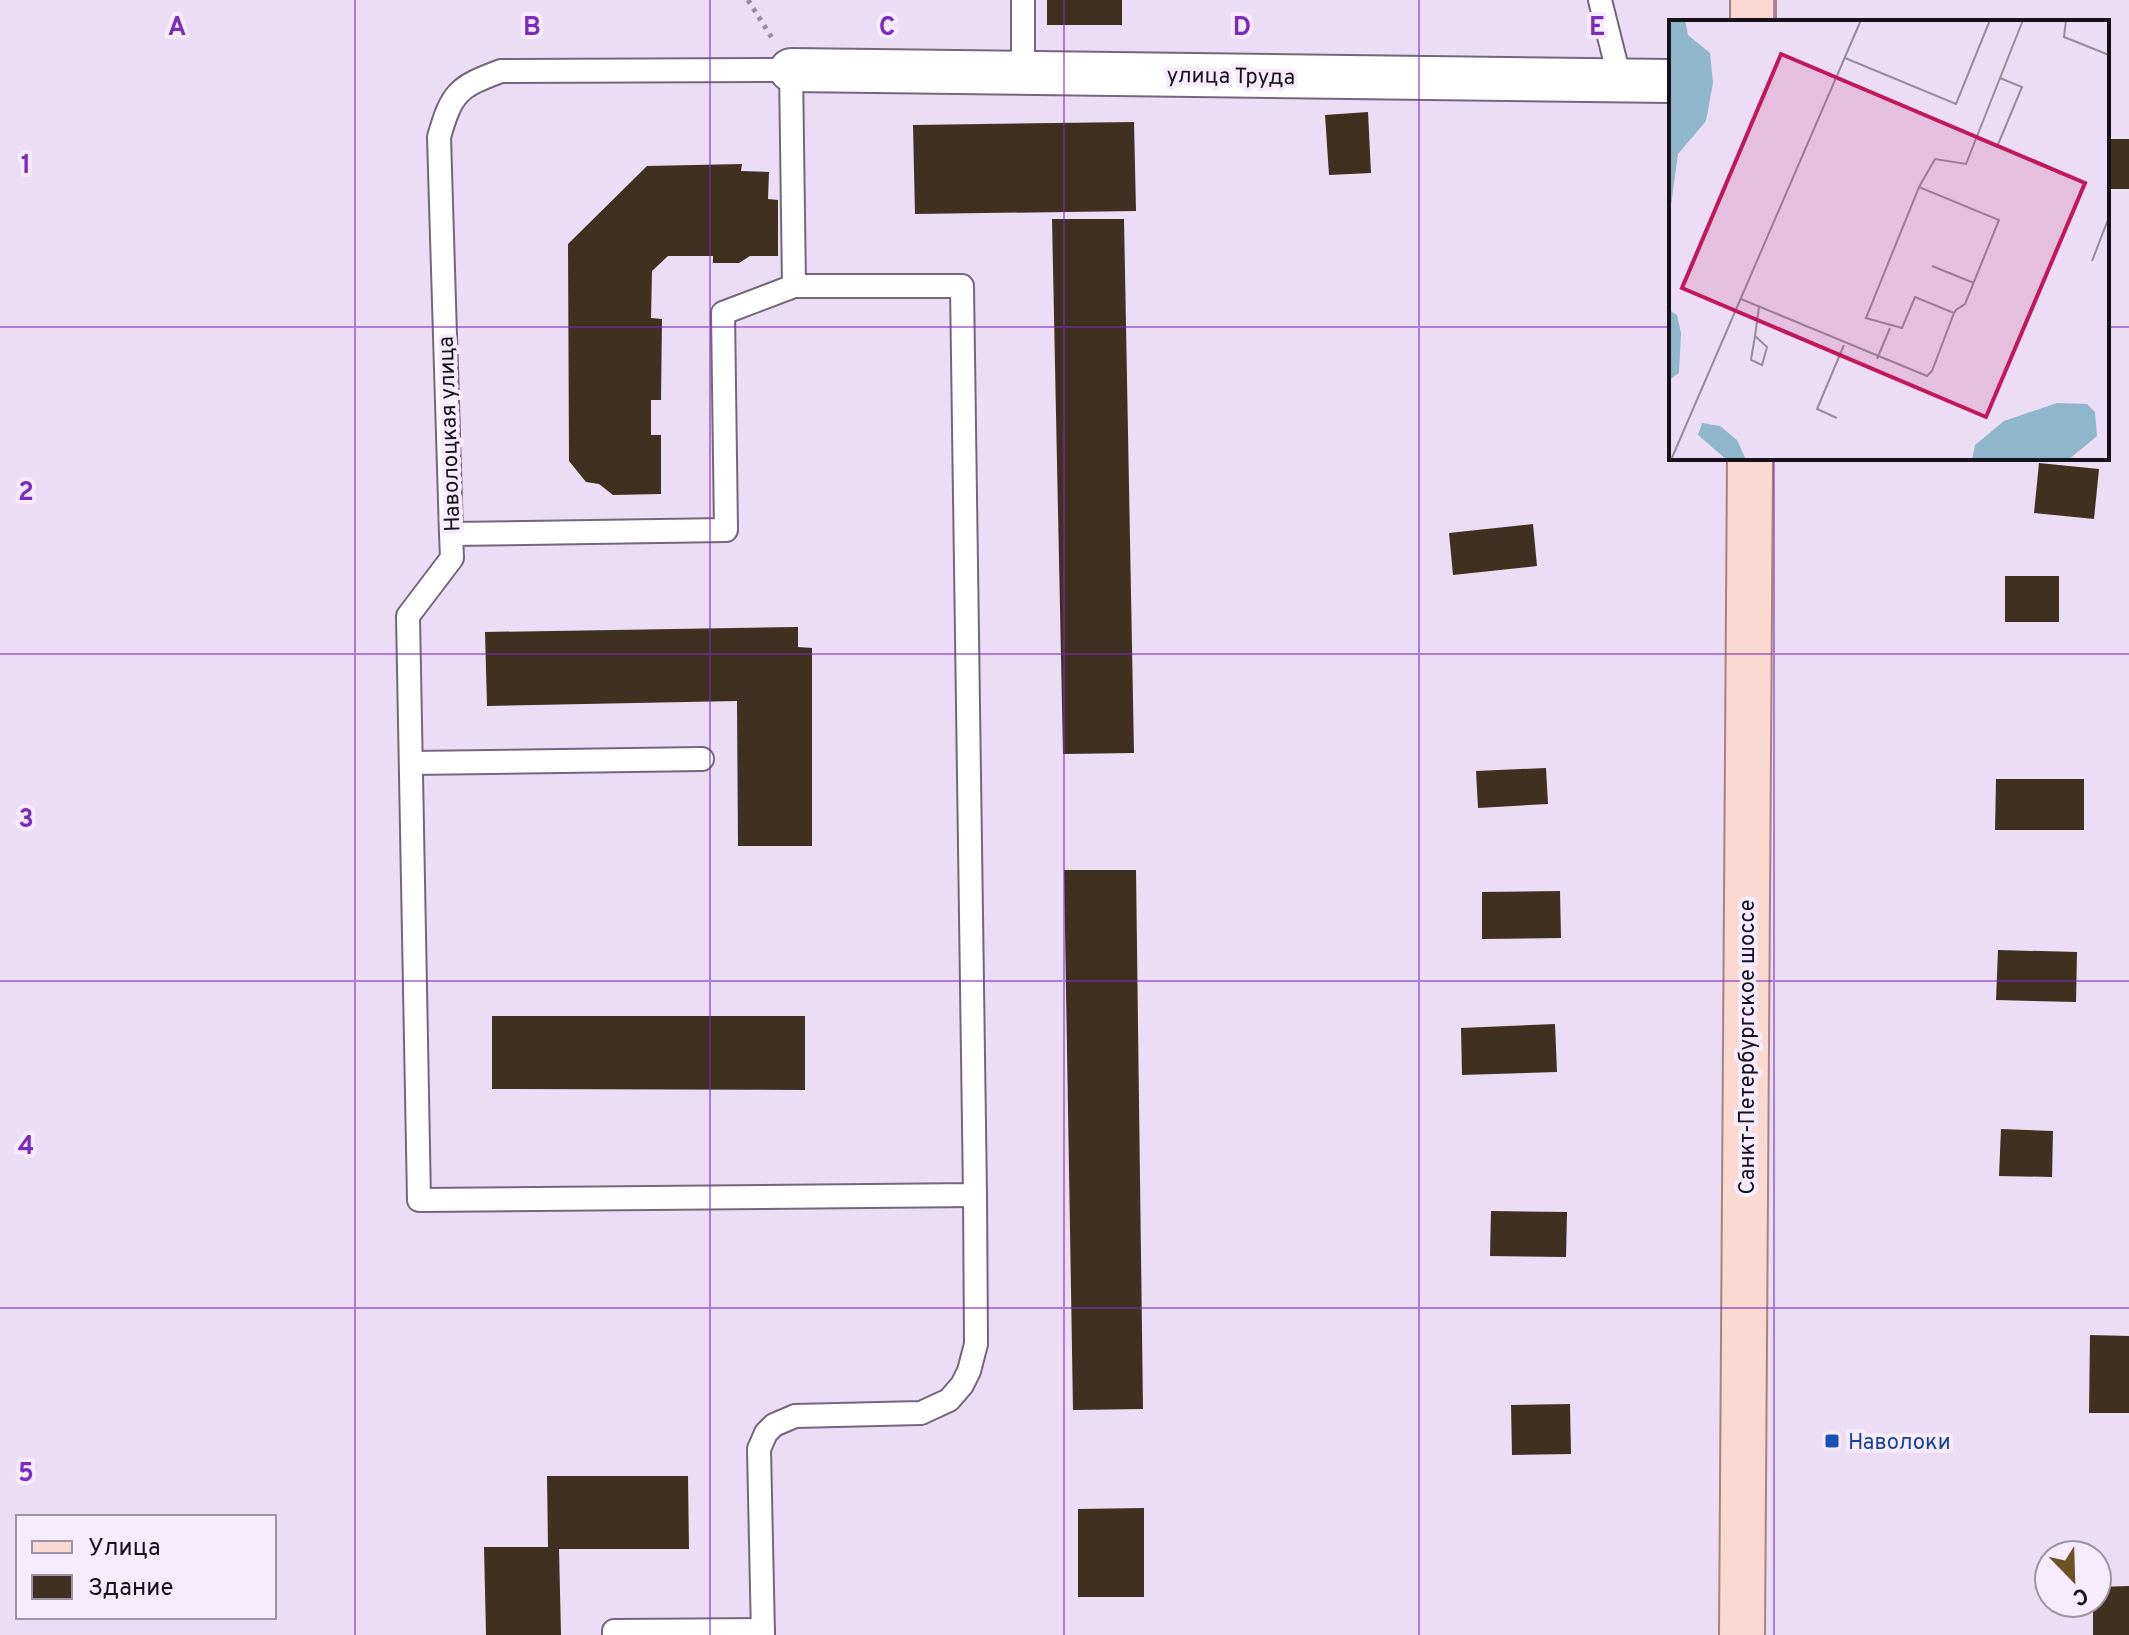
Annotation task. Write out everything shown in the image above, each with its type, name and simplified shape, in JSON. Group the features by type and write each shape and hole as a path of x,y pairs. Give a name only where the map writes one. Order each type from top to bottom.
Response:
{"main road":[{"name":"Санкт-Петербургское шоссе","path":"1742,1635 1750,460"}],"street":[{"name":"улица Труда","path":"791,70 1669,81"}],"lane":[{"path":"1023,0 1023,73"},
{"path":"1600,0 1620,80"},
{"path":"791,70 794,286"},
{"name":"Наволоцкая улица","path":"791,70 501,71 477,80 456,94 445,115 439,137 452,558 408,616 419,1200 975,1195"},
{"path":"451,534 726,530 723,313 794,286 962,286 976,1344 962,1385 949,1400 921,1413 795,1416 774,1425 766,1433 759,1449 763,1632 614,1631 614,1635"},
{"path":"411,763 702,759"}],"building":[{"path":"1047,0 1122,0 1122,25 1047,25"},
{"path":"1368,112 1371,173 1329,175 1325,115"},
{"path":"1134,122 1136,211 915,214 913,125"},
{"path":"2109,139 2129,139 2129,189 2109,189"},
{"path":"742,164 741,171 769,172 768,199 778,200 778,256 750,256 739,263 713,263 713,256 668,256 652,271 651,318 662,319 661,400 651,400 651,435 661,435 661,494 613,495 599,484 586,482 569,461 568,244 647,166"},
{"path":"1052,219 1124,219 1134,753 1063,754"},
{"path":"2039,463 2099,469 2094,519 2034,513"},
{"path":"1533,524 1537,566 1453,575 1449,533"},
{"path":"2005,576 2059,576 2059,622 2005,622"},
{"path":"798,627 798,647 812,648 812,846 738,846 737,701 487,706 485,632"},
{"path":"1546,768 1548,804 1478,808 1476,771"},
{"path":"1996,779 2084,779 2084,830 1995,830"},
{"path":"1064,870 1136,870 1143,1409 1073,1410"},
{"path":"1560,891 1561,938 1482,939 1482,892"},
{"path":"1998,950 2077,952 2076,1002 1996,1000"},
{"path":"492,1016 805,1016 805,1090 492,1089"},
{"path":"1555,1024 1557,1072 1462,1075 1461,1028"},
{"path":"2001,1129 2053,1131 2052,1177 1999,1176"},
{"path":"1491,1211 1567,1212 1566,1257 1490,1256"},
{"path":"2090,1335 2129,1336 2129,1413 2089,1413"},
{"path":"1570,1404 1571,1454 1512,1455 1511,1405"},
{"path":"547,1476 688,1476 689,1549 559,1549 561,1635 486,1635 484,1547 548,1547"},
{"path":"1144,1508 1144,1597 1078,1597 1078,1509"},
{"path":"2113,1586 2129,1586 2129,1635 2093,1635 2093,1619 2113,1619"}],"place":[{"name":"Наволоки","path":"1832,1441"}]}
